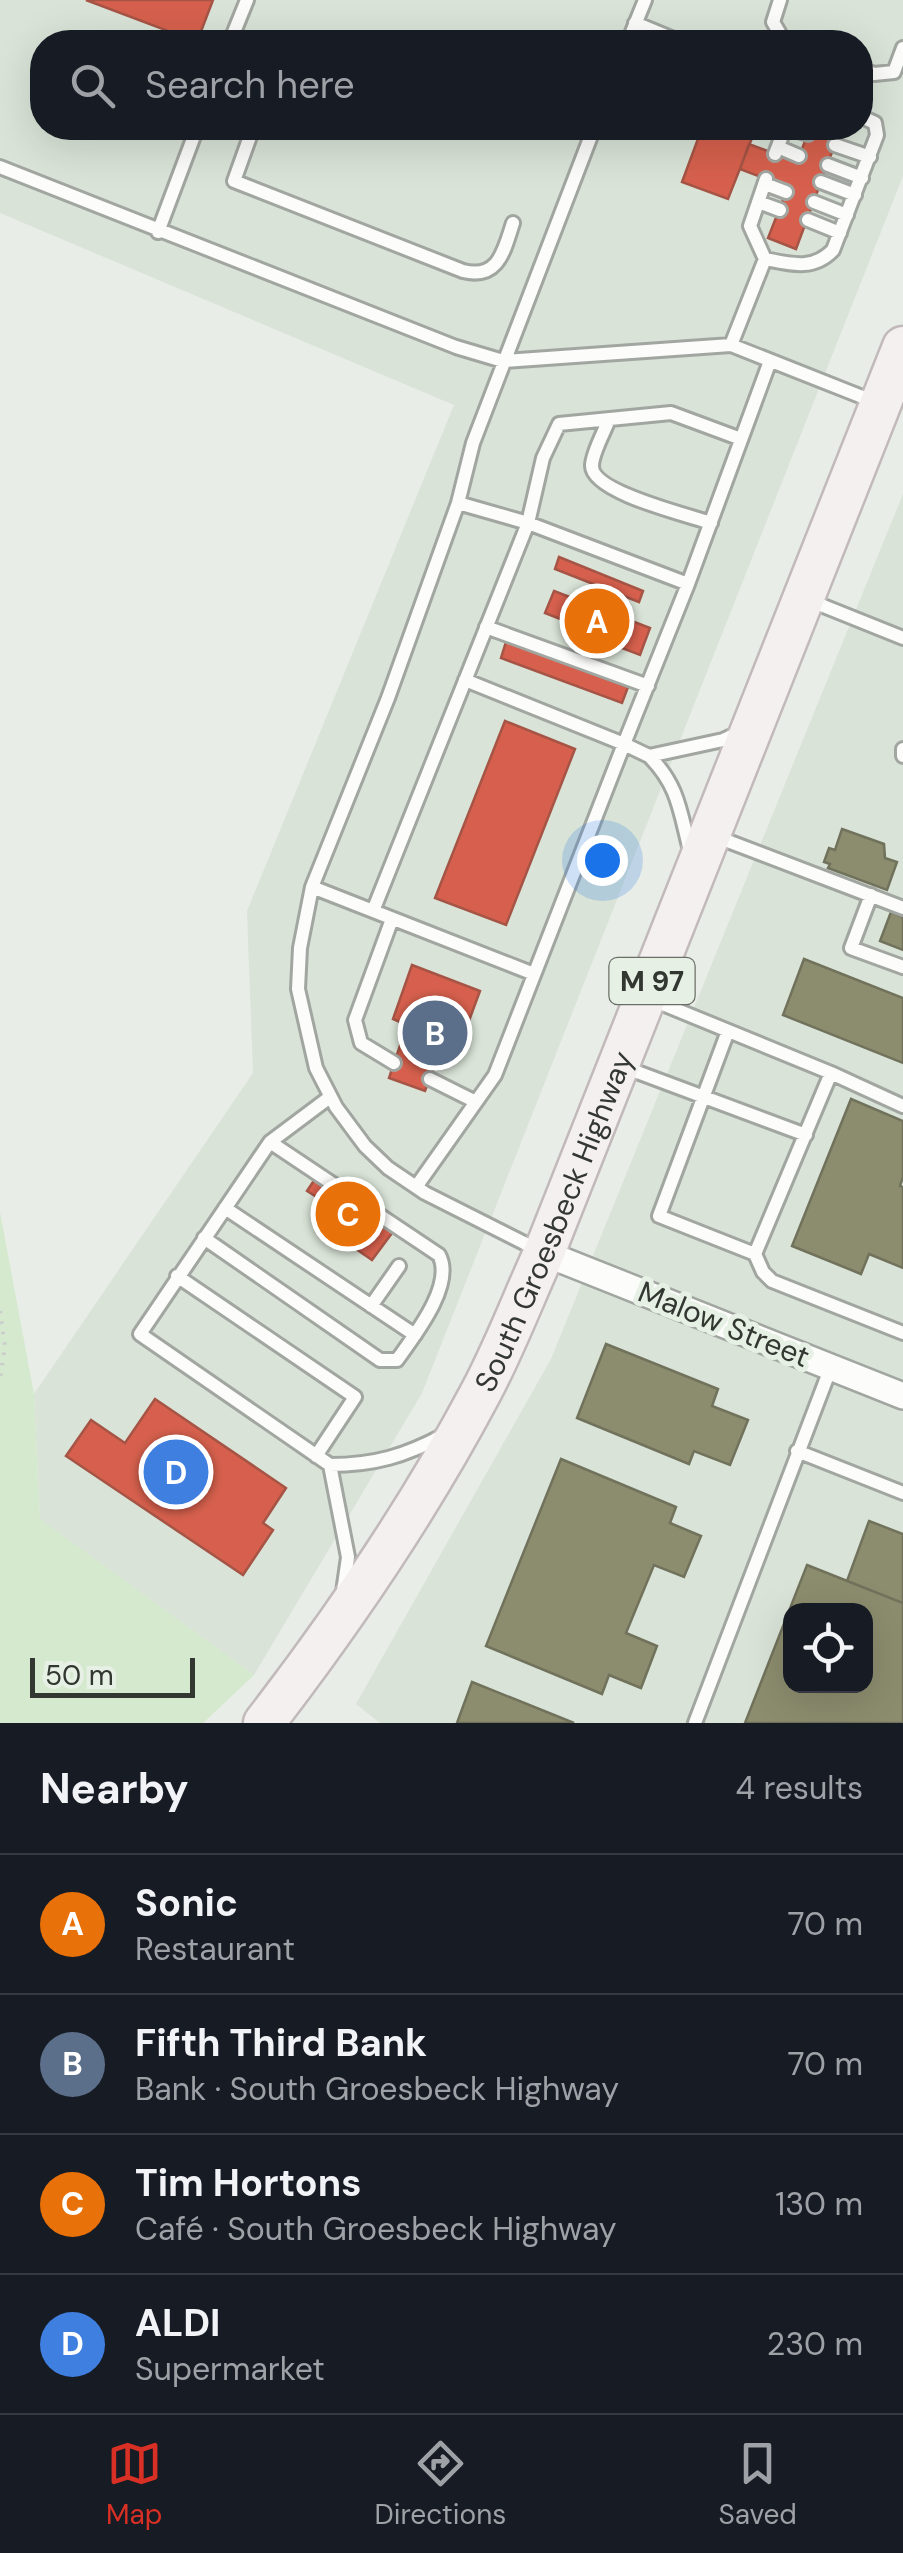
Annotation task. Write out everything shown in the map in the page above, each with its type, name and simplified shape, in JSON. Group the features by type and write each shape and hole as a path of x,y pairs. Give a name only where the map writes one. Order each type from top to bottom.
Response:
{"main road":[{"name":"South Groesbeck Highway","path":"264,1723 340,1622 416,1506 483,1388 544,1253 804,598 892,408 903,347"}],"street":[{"name":"Malow Street","path":"544,1253 903,1396"}],"lane":[{"path":"235,30 247,0"},
{"path":"633,30 645,0"},
{"path":"778,30 774,22 780,0"},
{"path":"636,23 653,30"},
{"path":"873,74 894,72 903,48"},
{"path":"765,259 798,266 816,262 834,250 870,156 878,128 873,121"},
{"path":"158,232 192,140"},
{"path":"249,140 234,181 463,271 488,272 497,264 513,223"},
{"path":"544,1253 416,1187 365,1146 330,1097 316,1068 298,989 300,948 312,888 388,698 458,503 472,444 589,140"},
{"path":"781,140 776,151 800,156"},
{"path":"835,144 870,156"},
{"path":"828,165 862,178"},
{"path":"0,167 456,347 503,361 731,346 892,408"},
{"path":"731,346 765,259 750,226 758,202 766,181 786,192"},
{"path":"821,182 855,195"},
{"path":"758,202 780,210"},
{"path":"814,202 847,215"},
{"path":"808,220 840,233"},
{"path":"416,1187 495,1074 688,584 770,361"},
{"path":"373,911 528,523 544,458 559,424 671,413 741,439"},
{"path":"609,419 592,464 594,476 611,490 710,523"},
{"path":"458,503 528,523 688,584"},
{"path":"804,598 903,638"},
{"path":"486,626 648,686"},
{"path":"465,680 649,756 678,796 695,872"},
{"path":"649,756 738,735 755,721"},
{"path":"710,834 903,908"},
{"path":"312,888 534,974"},
{"path":"871,896 851,948 903,968"},
{"path":"392,918 356,1020 361,1042 394,1063"},
{"path":"646,997 903,1106"},
{"path":"728,1031 658,1216 755,1254 772,1281 903,1333"},
{"path":"618,1066 806,1135"},
{"path":"755,1254 832,1073"},
{"path":"430,1079 476,1102"},
{"path":"330,1097 270,1142 140,1334 330,1465 368,1465 418,1448 464,1424"},
{"path":"204,1238 380,1360 397,1360 415,1334 443,1280 444,1265 439,1256 270,1142"},
{"path":"225,1208 415,1334"},
{"path":"371,1306 399,1266"},
{"path":"177,1276 355,1397 316,1456"},
{"path":"695,1723 831,1367"},
{"path":"797,1452 903,1493"},
{"path":"330,1465 348,1557 340,1622"}],"path":[{"path":"0,1311 6,1346 0,1378"}],"shaded area":[{"path":"0,0 903,0 903,176 422,1393 254,1675 40,1520 34,1394 253,1073 247,911 454,405 0,213"},
{"path":"903,494 903,1723 380,1723 356,1704 551,1359"}],"green space":[{"path":"0,1212 34,1394 40,1519 254,1675 203,1723 0,1723"}],"building: Shops":[{"path":"86,0 213,0 202,30 165,30"},
{"path":"698,140 751,140 728,199 682,182"},
{"path":"805,140 837,140 796,249 768,238 786,192 740,169 749,144 797,162"},
{"path":"559,557 643,591 639,602 555,569"},
{"path":"554,591 650,628 640,655 545,613"},
{"path":"506,642 628,687 622,703 501,658"},
{"path":"505,721 575,749 506,925 435,898"},
{"path":"412,965 480,991 460,1045 445,1040 425,1091 389,1078 407,1025 393,1019"},
{"path":"317,1176 395,1229 372,1260 317,1222 329,1205 307,1191"},
{"path":"155,1399 286,1488 263,1523 273,1530 243,1575 66,1456 91,1420 125,1443"}],"building: Industry":[{"path":"842,829 884,844 885,858 897,862 887,890 828,868 830,864 824,862 829,848 835,850"},
{"path":"891,912 903,917 903,950 880,941"},
{"path":"804,959 903,998 903,1063 783,1015"},
{"path":"851,1099 903,1121 903,1268 869,1254 861,1274 792,1246"},
{"path":"606,1344 718,1389 712,1406 748,1420 730,1465 694,1451 689,1464 577,1418"},
{"path":"561,1459 676,1507 670,1523 701,1536 684,1577 654,1565 626,1633 657,1646 641,1688 609,1675 602,1694 486,1646"},
{"path":"869,1521 903,1534 903,1603 847,1581"},
{"path":"807,1565 903,1603 903,1723 745,1723 783,1626 783,1693 873,1693 873,1603 792,1603"},
{"path":"472,1682 574,1723 457,1723"}],"place":[{"name":"Sonic","path":"597,621"},
{"name":"Fifth Third Bank","path":"435,1033"},
{"name":"Tim Hortons","path":"348,1214"},
{"name":"ALDI","path":"176,1472"}]}
